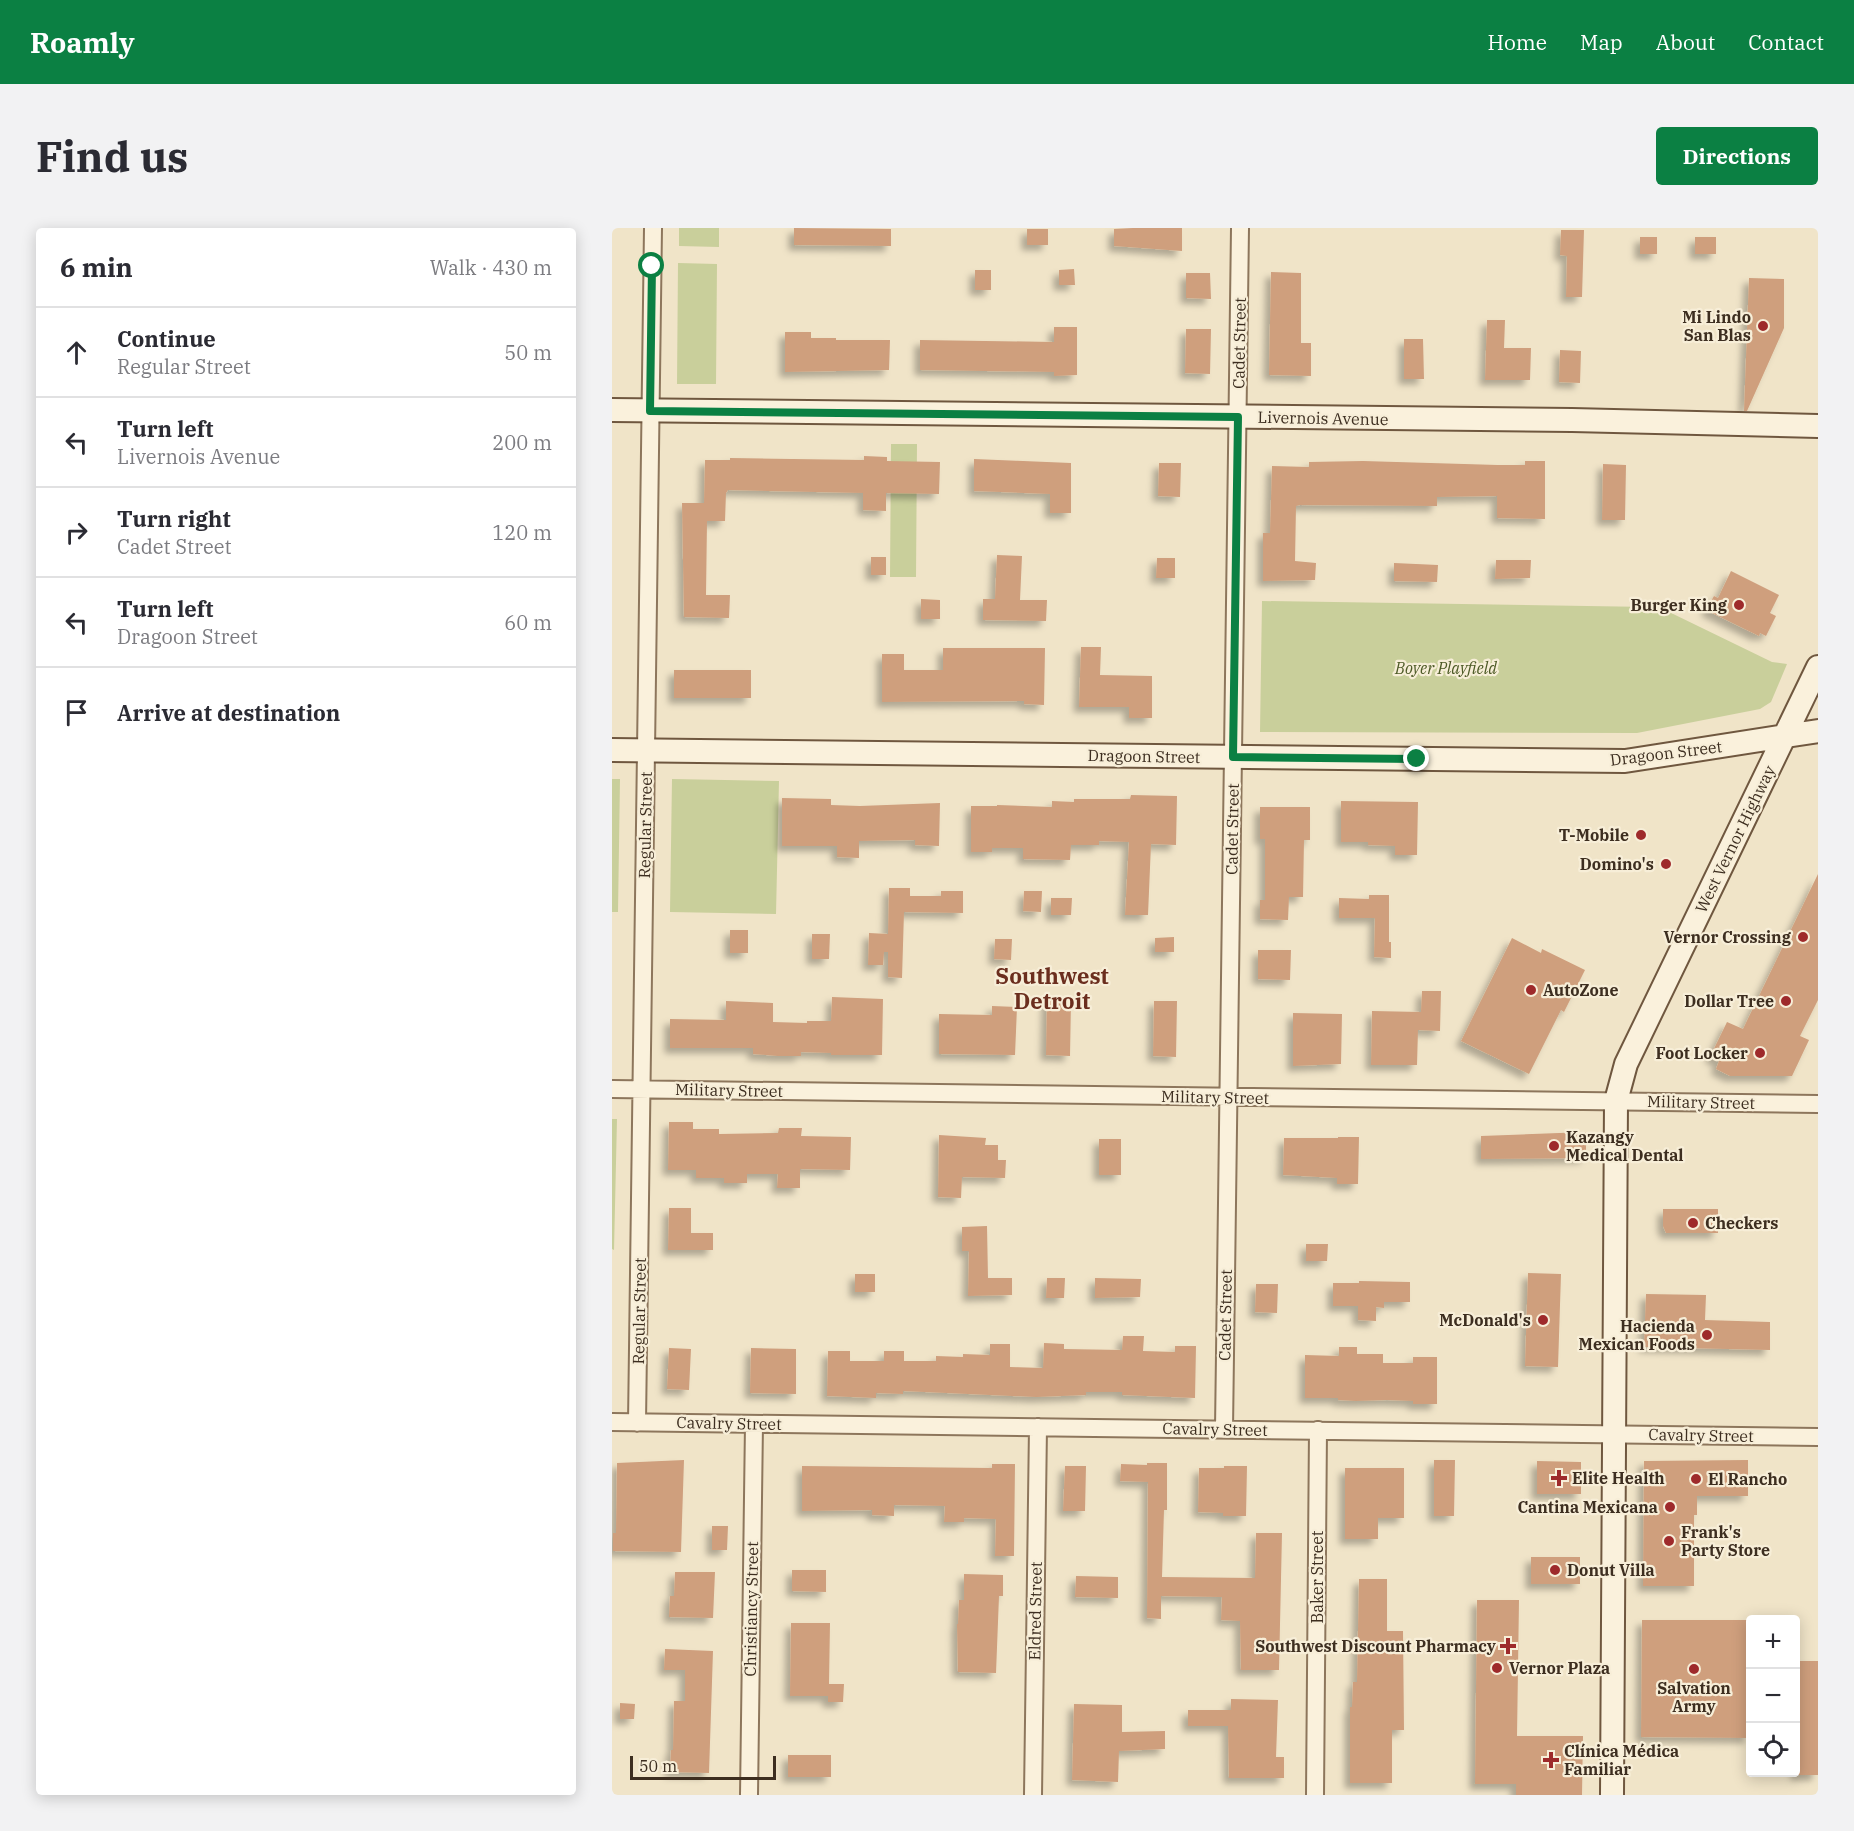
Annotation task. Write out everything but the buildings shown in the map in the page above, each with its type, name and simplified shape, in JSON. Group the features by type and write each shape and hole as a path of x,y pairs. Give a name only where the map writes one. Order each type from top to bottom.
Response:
{"main road":[{"name":"Livernois Avenue","path":"612,410 1572,420 1818,426"},
{"name":"West Vernor Highway","path":"1612,1795 1616,1101 1626,1064 1818,667"},
{"name":"Dragoon Street","path":"612,750 1625,761 1818,731"}],"street":[{"name":"Regular Street","path":"637,1423 653,228"},
{"name":"Cadet Street","path":"1224,1429 1240,228"},
{"name":"Military Street","path":"612,1089 1818,1104"},
{"name":"Cavalry Street","path":"612,1422 1818,1437"},
{"name":"Christiancy Street","path":"749,1795 754,1424"},
{"name":"Eldred Street","path":"1033,1795 1038,1427"},
{"name":"Baker Street","path":"1315,1795 1317,1430"}],"green space":[{"path":"679,228 719,228 719,247 679,246"},
{"path":"678,263 717,264 716,384 677,384"},
{"path":"891,444 917,444 916,577 890,577"},
{"name":"Boyer Playfield","path":"1262,601 1650,607 1665,610 1772,662 1787,664 1771,702 1760,709 1637,733 1260,732"},
{"path":"612,779 620,779 618,912 612,912"},
{"path":"672,779 779,781 776,914 670,912"},
{"path":"612,1119 617,1119 614,1250 612,1249"}],"place":[{"name":"Mi Lindo San Blas","path":"1763,326"},
{"name":"Burger King","path":"1739,605"},
{"name":"T-Mobile","path":"1641,835"},
{"name":"Domino's","path":"1666,864"},
{"name":"Vernor Crossing","path":"1803,937"},
{"name":"AutoZone","path":"1531,990"},
{"name":"Dollar Tree","path":"1786,1001"},
{"name":"Foot Locker","path":"1760,1053"},
{"name":"Kazangy Medical Dental","path":"1554,1146"},
{"name":"Checkers","path":"1693,1223"},
{"name":"McDonald's","path":"1543,1320"},
{"name":"Hacienda Mexican Foods","path":"1707,1335"},
{"name":"Elite Health","path":"1559,1478"},
{"name":"El Rancho","path":"1696,1479"},
{"name":"Cantina Mexicana","path":"1670,1507"},
{"name":"Frank's Party Store","path":"1669,1541"},
{"name":"Donut Villa","path":"1555,1570"},
{"name":"Southwest Discount Pharmacy","path":"1508,1646"},
{"name":"Vernor Plaza","path":"1497,1668"},
{"name":"Salvation Army","path":"1694,1669"},
{"name":"Clínica Médica Familiar","path":"1551,1760"}],"district":[{"name":"Southwest Detroit","path":"1052,988"}],"route":[{"path":"652,266 650,411 1238,417 1233,757 1417,759"}]}
